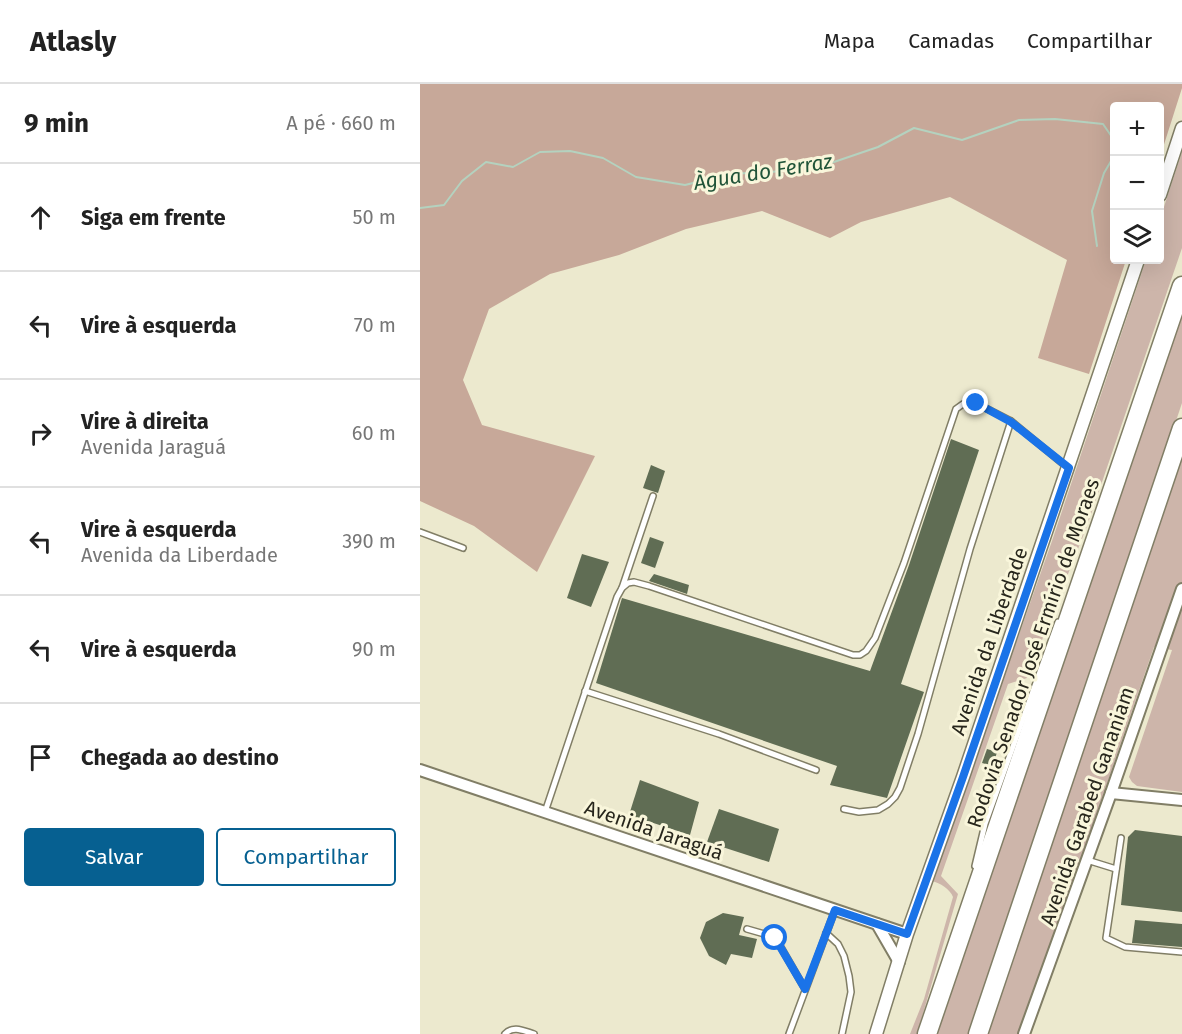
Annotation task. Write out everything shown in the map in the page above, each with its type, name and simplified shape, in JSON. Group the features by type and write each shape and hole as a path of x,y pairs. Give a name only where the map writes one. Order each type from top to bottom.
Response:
{"highway":[{"name":"Rodovia Senador José Ermírio de Moraes","path":"927,1034 1182,286"},
{"path":"978,1034 1182,428"}],"street":[{"path":"1164,183 1182,128"},
{"name":"Avenida da Liberdade","path":"876,1034 907,934 1069,468 1137,264"},
{"name":"Avenida Garabed Gananiam","path":"1024,1034 1182,590"},
{"name":"Avenida Jaraguá","path":"420,770 907,934"},
{"path":"1111,793 1182,800"},
{"path":"877,924 899,962"}],"lane":[{"path":"622,588 627,583 634,582 649,586 853,655 860,655 866,651 875,638 904,563 957,409 963,404 976,403 1011,422 1069,468"},
{"path":"844,809 859,812 878,810 888,804 900,788 970,549 1011,422"},
{"path":"545,812 653,496"},
{"path":"1085,548 1106,511"},
{"path":"420,532 463,548"},
{"path":"959,942 985,824 1061,613"},
{"path":"585,691 719,734 816,770"},
{"path":"1121,838 1106,938 1125,947 1182,952"},
{"path":"1087,860 1116,869"},
{"path":"789,1034 835,910"},
{"path":"747,929 775,938 805,989"},
{"path":"826,933 838,944 849,976 851,992 843,1034"},
{"path":"505,1034 508,1030 514,1029 534,1034"}],"shaded area":[{"path":"420,84 1182,84 1164,144 1164,102 1110,102 1110,264 1125,264 1089,374 1038,358 1067,260 950,197 861,222 830,238 762,211 686,229 619,255 550,274 489,309 463,380 482,425 595,456 537,572 474,526 420,501"},
{"path":"1182,152 1182,248 1087,526 1027,678 1008,684 941,876 958,894 917,1034 910,1034 924,999 953,897 950,891 932,881 1052,541 1145,264 1164,264 1164,207"},
{"path":"1182,300 1182,403 970,1034 933,1034"},
{"path":"1182,453 1182,792 1137,786 1129,777 1172,650 1154,647 1021,1034 986,1034"}],"building":[{"path":"951,439 979,450 901,684 924,692 887,798 830,785 837,766 596,683 622,598 870,671 909,565"},
{"path":"651,465 665,471 658,493 643,488"},
{"path":"650,537 664,542 655,568 641,563"},
{"path":"582,554 609,562 591,607 567,598"},
{"path":"654,574 689,585 687,594 649,581"},
{"path":"987,749 997,752 993,766 982,763"},
{"path":"640,780 699,802 690,835 629,815"},
{"path":"719,809 779,829 769,862 707,842"},
{"path":"1135,830 1182,836 1182,912 1121,905 1128,837"},
{"path":"723,913 744,917 739,935 757,939 752,958 731,954 726,965 709,956 700,938 706,922"},
{"path":"1135,920 1182,924 1182,947 1132,943"}],"waterway":[{"name":"Àgua do Ferraz","path":"420,208 444,205 462,181 486,162 513,167 540,152 570,151 603,158 636,177 685,185 729,174 772,172 831,163 878,147 914,128 962,140 1019,120 1055,119 1103,124 1110,134"},
{"name":"Àgua do Ferraz","path":"1097,246 1092,211 1104,173 1110,163"}],"route":[{"path":"775,938 805,989 835,910 907,934 1069,468 1011,422 976,403"}]}
